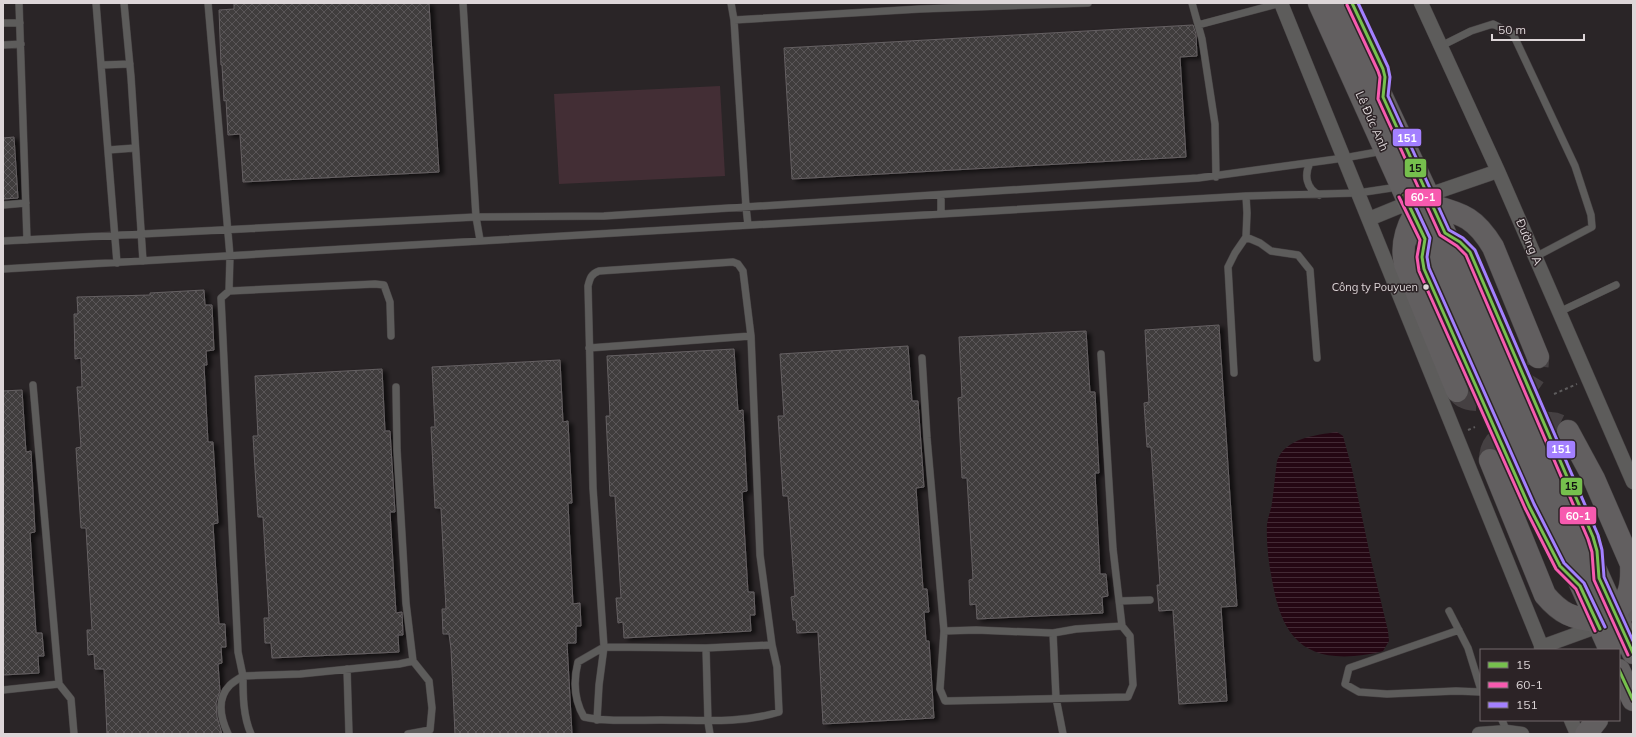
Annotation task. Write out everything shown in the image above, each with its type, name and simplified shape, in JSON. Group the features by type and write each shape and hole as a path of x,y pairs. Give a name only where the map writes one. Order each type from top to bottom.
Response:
{"highway":[{"name":"Lê Đức Anh","path":"1319,3 1424,239 1422,257 1424,269 1529,506 1560,566 1569,576 1590,582 1633,653"},
{"name":"Lê Đức Anh","path":"1338,3 1446,233 1460,242 1470,252 1593,537 1597,551 1590,582"},
{"name":"Lê Đức Anh","path":"1352,3 1383,69 1385,77 1383,97"},
{"path":"1431,201 1471,220 1484,232 1493,247 1538,357"},
{"path":"1408,202 1403,254 1405,264 1457,391"},
{"path":"1490,460 1545,595 1555,608 1580,619 1612,619 1624,603 1629,593 1632,579 1630,564 1594,479 1568,431"},
{"name":"Lê Đức Anh","path":"1610,649 1612,619"},
{"path":"1620,672 1633,700"},
{"path":"1586,734 1596,721"}],"street":[{"path":"1281,3 1542,648 1612,619"},
{"name":"Đường A","path":"1425,4 1441,46 1498,171 1632,478"},
{"path":"1431,201 1498,171"},
{"path":"1368,219 1408,202"},
{"path":"1571,721 1577,734"},
{"path":"1480,734 1505,726 1522,734"}],"lane":[{"path":"19,3 27,240"},
{"path":"96,3 117,263"},
{"path":"124,3 130,64 143,261"},
{"path":"208,3 230,256 229,291"},
{"path":"463,3 476,217 480,240"},
{"path":"731,3 734,20 748,225"},
{"path":"734,20 920,6 1088,3"},
{"path":"1192,3 1202,39 1215,124 1216,177"},
{"path":"1198,25 1281,3"},
{"path":"3,23 20,23"},
{"path":"1441,46 1471,31 1493,24 1513,34 1575,166 1591,216 1592,227 1535,256"},
{"path":"3,45 21,44"},
{"path":"101,65 130,64"},
{"path":"108,150 136,148"},
{"path":"3,241 476,217 604,216 1216,177 1344,158 1385,150"},
{"path":"1310,163 1307,172 1307,181 1312,189 1320,195"},
{"path":"3,269 1246,196 1358,193 1408,202"},
{"path":"941,195 941,213"},
{"path":"1234,373 1228,267 1234,253 1246,237 1246,196"},
{"path":"3,205 26,203"},
{"path":"1246,237 1260,243 1271,251 1298,255 1310,270 1317,358"},
{"path":"597,720 599,685 604,647 593,488 588,286 593,273 607,270 733,262 738,264 743,271 751,336 760,555 776,667 779,712 760,718 708,722 664,720 597,720 584,718 579,708 575,694 574,676 578,662 604,647 706,648 772,645"},
{"path":"251,734 248,726 243,696 243,676 238,652 221,298 229,291 367,284 384,285 390,302 391,336"},
{"path":"1559,312 1616,285"},
{"path":"589,348 751,336"},
{"path":"922,358 944,631 940,689 945,701 1128,696 1134,685 1130,636 1122,626 1113,549 1101,354"},
{"path":"33,385 59,684 71,699 74,734"},
{"path":"396,387 406,603 413,661 429,681 432,708 430,730 408,734"},
{"path":"1119,601 1150,600"},
{"path":"1449,611 1468,648 1480,688"},
{"path":"944,631 976,630 1052,632 1122,626"},
{"path":"1458,630 1349,668 1345,684 1359,692 1387,694 1480,691"},
{"path":"1052,632 1056,698 1063,734"},
{"path":"706,648 708,722 710,734"},
{"path":"228,734 222,721 221,701 229,686 243,676 300,674 399,664 413,661"},
{"path":"347,669 349,734"},
{"path":"3,690 59,684"}],"path":[{"path":"1554,394 1588,379"}],"shaded area":[{"path":"720,86 725,176 559,184 554,94"},
{"path":"1337,432 1343,436 1352,469 1388,631 1389,641 1383,651 1372,654 1336,656 1320,653 1307,648 1297,640 1289,630 1282,617 1270,570 1267,547 1267,524 1272,503 1277,461 1281,453 1287,447 1302,439"}],"building":[{"path":"234,3 429,3 439,172 243,182 240,134 228,135 226,100 224,101 221,65 219,10 234,9"},
{"path":"1193,25 1196,34 1197,56 1180,57 1186,157 792,179 784,48"},
{"path":"14,137 18,198 3,199 3,138"},
{"path":"204,290 205,305 212,305 214,350 206,351 207,365 204,365 208,442 213,442 218,523 213,524 219,624 225,624 226,647 221,647 222,663 218,664 220,691 216,703 217,717 222,734 107,734 104,669 95,669 94,654 88,655 87,630 92,630 86,528 81,528 76,448 81,447 77,387 82,387 81,358 75,359 74,314 78,314 77,297 150,295 150,293"},
{"path":"1219,325 1237,606 1221,607 1227,701 1179,704 1173,610 1159,611 1157,585 1160,585 1151,447 1147,447 1144,403 1149,402 1145,330"},
{"path":"1086,331 1090,392 1095,392 1099,473 1095,473 1100,574 1106,574 1108,596 1102,597 1103,613 977,619 976,604 970,605 969,580 973,579 967,478 962,478 958,398 962,397 959,337"},
{"path":"908,346 912,401 918,401 924,487 916,488 923,589 927,589 929,612 924,612 926,641 929,641 934,718 823,724 818,632 797,633 796,620 793,620 791,597 795,596 788,496 783,496 778,416 784,416 780,354"},
{"path":"734,349 738,411 743,410 747,491 742,492 748,592 754,592 755,615 750,615 751,631 624,638 623,622 618,623 616,598 621,598 615,496 610,496 606,416 610,416 607,356"},
{"path":"560,360 563,422 568,421 572,503 568,503 573,604 580,603 581,626 576,626 576,643 567,643 572,734 455,734 451,649 449,634 443,634 442,609 446,609 441,508 435,508 431,427 435,427 432,367"},
{"path":"382,369 385,431 390,431 395,512 390,512 396,613 402,612 403,635 398,635 399,652 272,658 271,643 265,643 264,618 269,618 263,517 258,517 253,436 258,436 255,376"},
{"path":"22,390 26,452 31,451 35,532 30,533 36,633 42,633 44,656 38,656 39,673 3,675 3,391"}],"tunnel":[{"path":"1457,391 1463,397 1473,400 1495,400 1511,396 1525,388 1535,375 1538,357"},
{"path":"1490,460 1491,451 1495,443 1506,434 1521,427 1536,423 1554,423 1568,431"}],"transit line":[{"name":"15","path":"1352,3 1383,69 1385,77 1383,97 1445,233 1460,242 1470,252 1593,537 1597,551 1599,578 1633,653"},
{"name":"151","path":"1358,3 1388,67 1390,77 1388,96 1449,230 1463,238 1475,250 1598,535 1602,550 1604,577 1633,641"},
{"name":"60-1","path":"1347,5 1380,77 1378,99 1440,235 1457,246 1466,255 1588,539 1592,552 1594,580 1628,655"},
{"name":"151","path":"1409,193 1430,238 1427,257 1429,268 1534,504 1564,563 1584,583 1605,627"},
{"name":"15","path":"1404,195 1425,239 1422,257 1424,269 1529,506 1560,566 1580,586 1600,629"},
{"name":"60-1","path":"1399,197 1420,240 1417,257 1419,271 1525,508 1556,569 1576,589 1595,631"},
{"name":"15","path":"1620,672 1633,700"}],"place":[{"name":"Công ty Pouyuen","path":"1426,287"}]}
